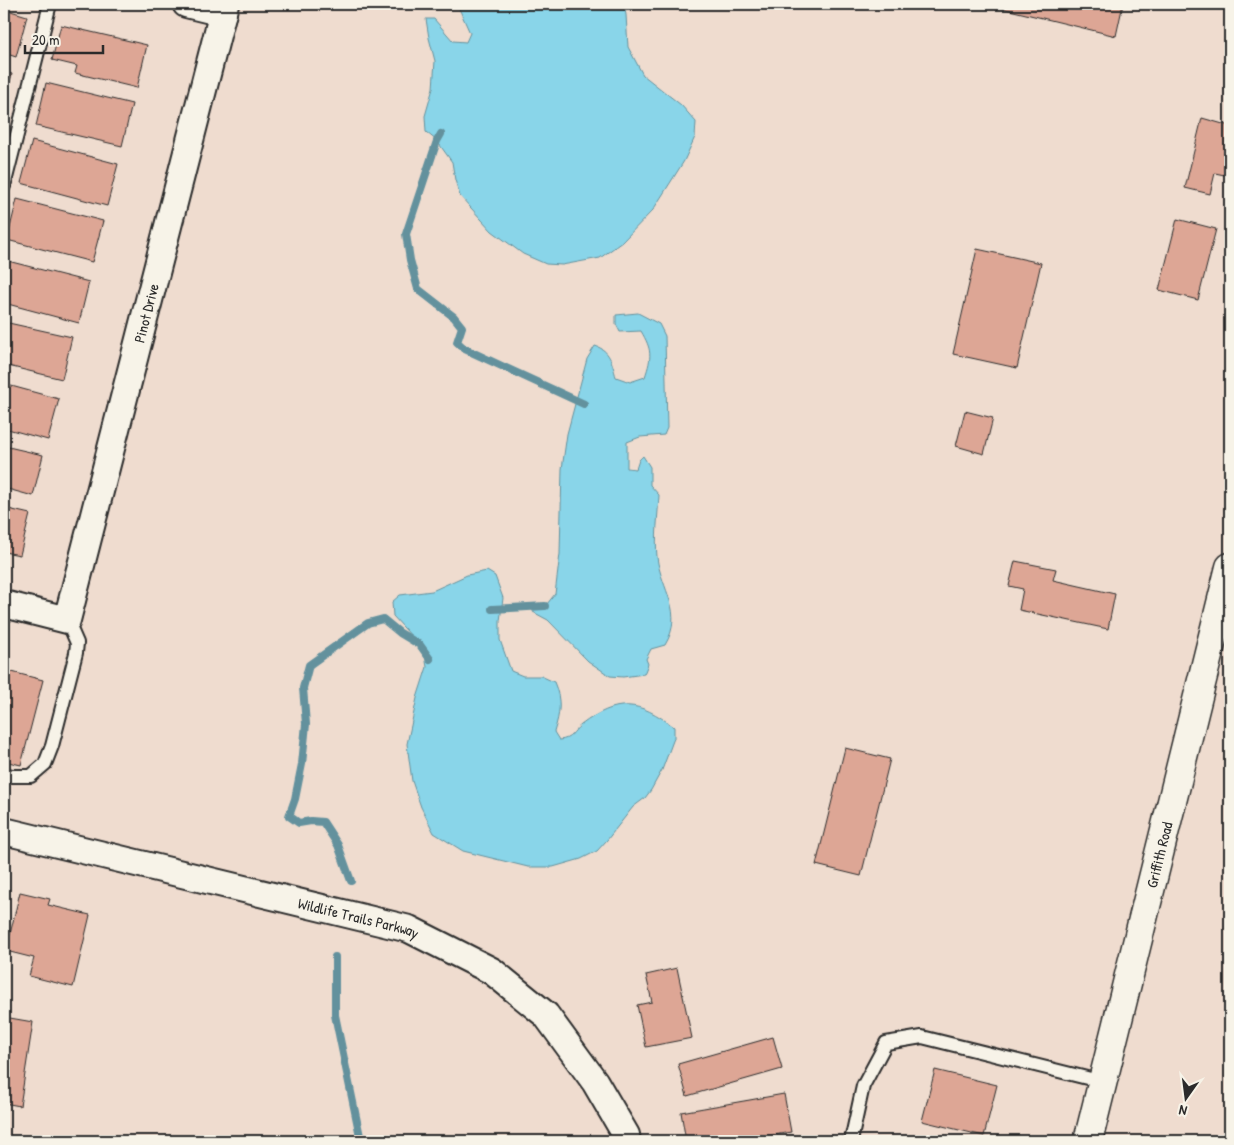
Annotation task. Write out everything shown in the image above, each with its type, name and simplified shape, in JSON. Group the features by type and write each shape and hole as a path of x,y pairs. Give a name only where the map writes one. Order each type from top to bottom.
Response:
{"street":[{"path":"186,4 224,8"},
{"name":"Pinot Drive","path":"67,620 224,8"},
{"name":"Griffith Road","path":"1088,1141 1230,567"},
{"path":"4,604 67,620"},
{"name":"Wildlife Trails Parkway","path":"4,831 409,929 492,971 546,1015 594,1082 626,1136 627,1141"}],"lane":[{"path":"4,186 50,4"},
{"path":"4,774 30,776 45,764 52,746 76,653 76,644 67,620"},
{"path":"851,1141 864,1086 886,1044 922,1036 1103,1082"}],"water":[{"path":"457,4 624,4 628,47 643,75 681,105 696,122 695,137 684,161 653,210 622,242 600,258 562,265 546,264 523,254 492,231 460,196 452,162 437,141 426,132 425,116 433,88 435,61 426,19 434,19 453,41 466,42 470,33"},
{"path":"638,313 659,324 665,336 667,428 664,435 640,437 627,442 627,468 636,469 639,460 643,456 650,467 650,485 659,495 656,534 657,557 670,601 673,622 671,633 665,645 651,649 646,659 648,664 644,674 623,677 610,676 588,661 548,620 533,612 535,606 547,604 555,594 560,554 562,469 567,434 587,359 595,346 607,354 612,362 616,377 630,382 645,377 650,353 645,338 641,331 620,332 616,324 616,315"},
{"path":"487,571 495,576 503,598 500,640 511,671 523,676 541,676 554,682 559,707 554,732 559,740 569,737 594,716 617,707 639,707 674,727 674,738 662,770 645,798 633,807 597,851 581,859 553,867 528,867 463,851 434,833 421,807 412,781 407,744 417,698 427,667 424,650 393,616 392,602 400,595 432,591 467,575"}],"building":[{"path":"985,4 1123,4 1116,36"},
{"path":"1204,4 1230,4 1230,10"},
{"path":"4,9 27,16 16,57 4,53"},
{"path":"61,25 147,45 137,88 75,73 77,66 52,60"},
{"path":"4,72 12,74 4,105"},
{"path":"46,83 132,104 122,146 36,126"},
{"path":"1202,118 1230,126 1229,176 1215,173 1210,194 1185,188"},
{"path":"32,141 118,164 107,206 21,183"},
{"path":"17,199 103,221 92,262 7,240"},
{"path":"1177,219 1216,229 1198,300 1159,290"},
{"path":"977,249 1041,263 1017,368 953,354"},
{"path":"4,260 89,282 79,323 4,303"},
{"path":"4,322 72,337 62,379 4,365"},
{"path":"4,384 59,399 48,440 4,428"},
{"path":"965,411 993,418 984,454 956,446"},
{"path":"4,446 43,455 33,496 4,488"},
{"path":"4,508 30,514 20,555 4,552"},
{"path":"1015,561 1056,569 1053,580 1115,594 1108,629 1019,610 1023,589 1009,586"},
{"path":"4,670 43,680 21,765 4,761"},
{"path":"845,748 890,759 861,876 816,865"},
{"path":"20,892 50,899 48,905 90,915 73,987 29,976 34,958 6,951"},
{"path":"677,968 692,1038 646,1047 637,1005 652,1002 646,975"},
{"path":"4,1017 33,1022 20,1106 4,1103"},
{"path":"773,1037 782,1069 687,1096 678,1064"},
{"path":"935,1070 997,1085 984,1136 922,1121"},
{"path":"784,1094 791,1132 740,1141 686,1141 681,1112"}],"waterway":[{"path":"441,134 406,234 410,260 418,289 454,317 462,327 457,342 465,349 584,404"},
{"path":"492,609 545,606"},
{"path":"351,881 338,845 323,822 299,823 289,816 295,799 302,764 306,724 303,688 309,665 368,623 383,619 400,633 420,645 430,659"},
{"path":"335,957 335,1015 361,1141"}]}
